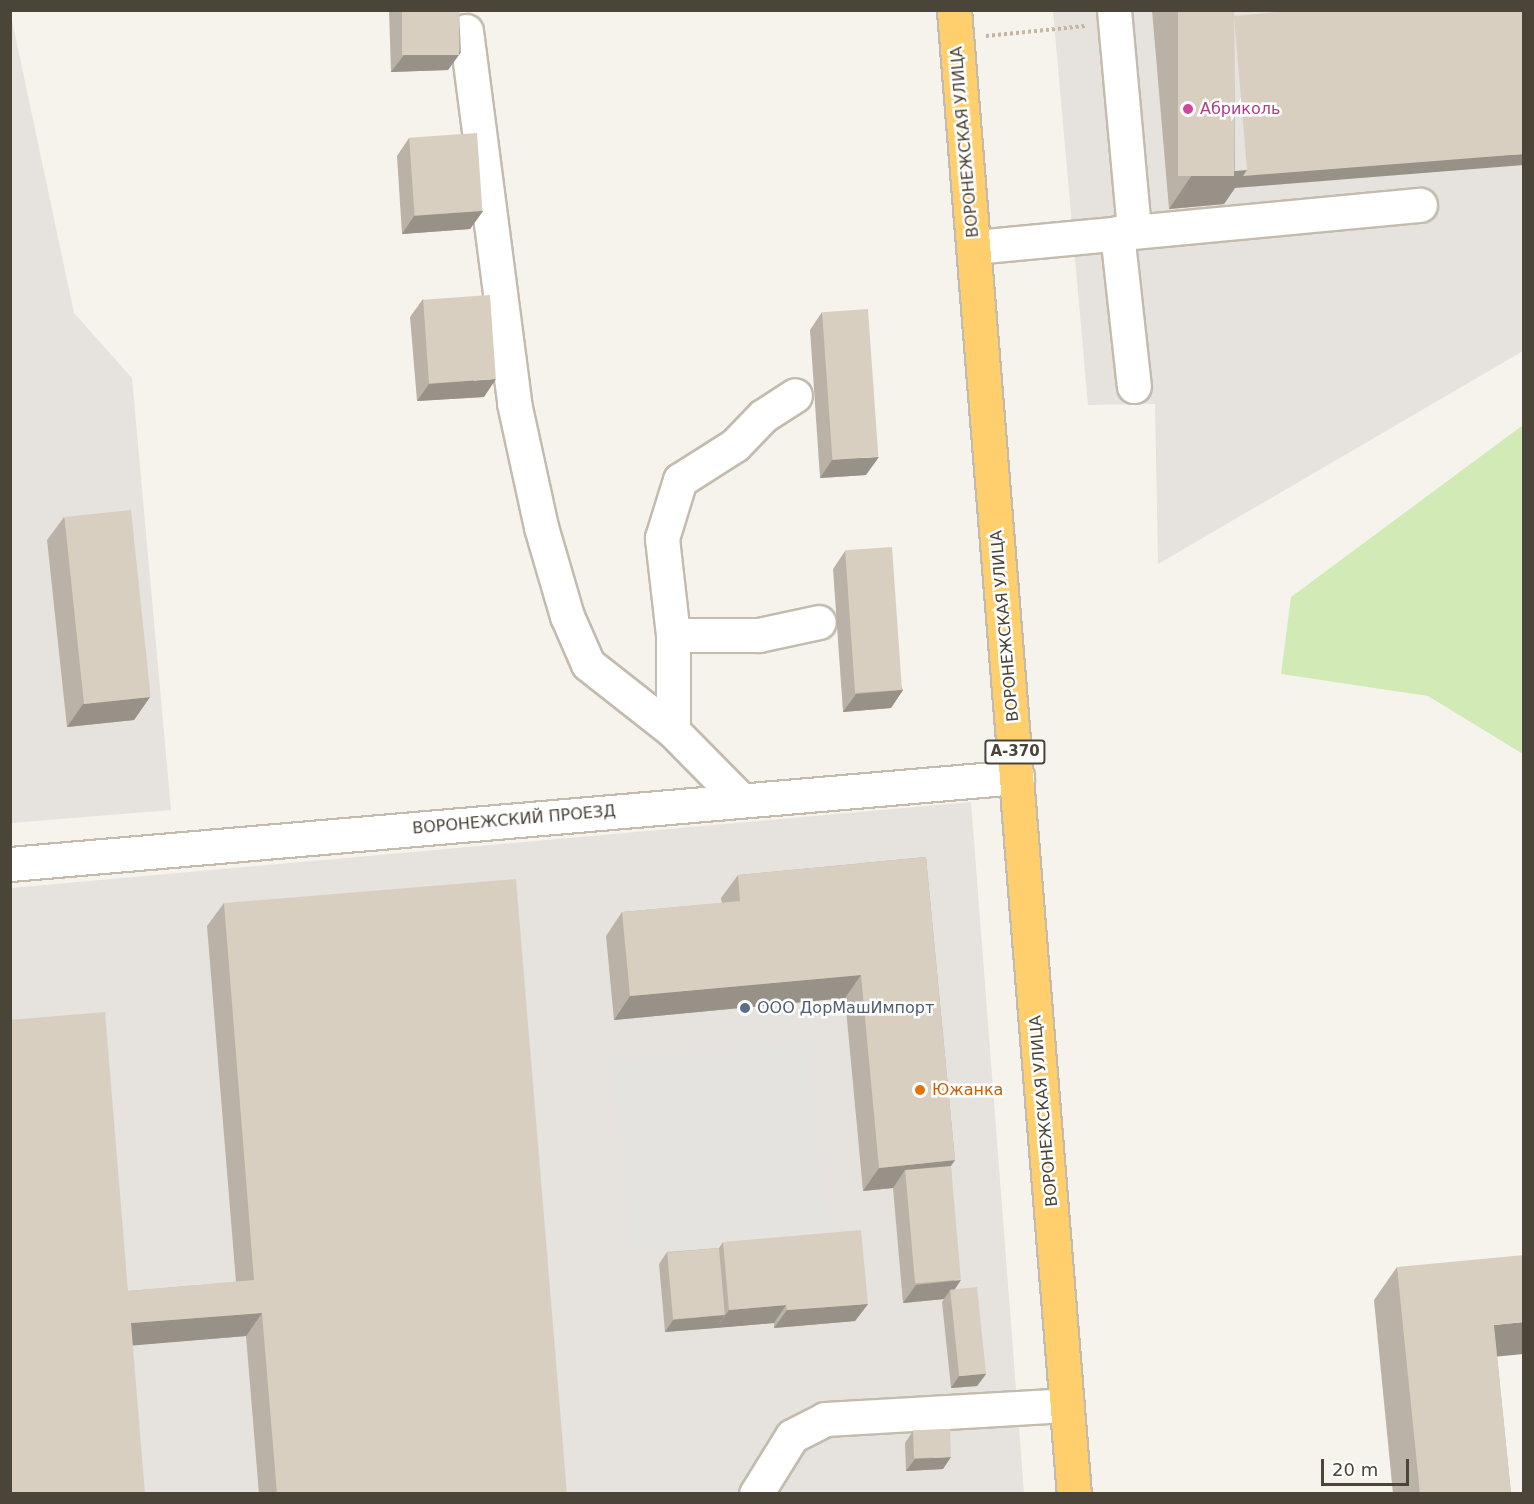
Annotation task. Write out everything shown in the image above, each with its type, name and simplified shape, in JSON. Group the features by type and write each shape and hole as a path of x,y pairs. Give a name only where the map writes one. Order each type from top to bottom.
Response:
{"highway":[{"name":"ВОРОНЕЖСКАЯ УЛИЦА","path":"955,24 1074,1494"}],"street":[{"path":"1115,17 1134,386"},
{"path":"466,31 514,403 541,527 567,616 588,664 673,731 741,800"},
{"path":"974,247 1420,205"},
{"path":"673,731 673,635 662,538 680,480 735,445 763,416 795,395"},
{"path":"673,635 759,635 819,622"},
{"name":"ВОРОНЕЖСКИЙ ПРОЕЗД","path":"10,864 1017,777"},
{"path":"756,1494 792,1436 825,1419 1067,1405"}],"path":[{"path":"955,24 1115,17"}],"shaded area":[{"path":"10,11 74,313 132,378 171,810 11,823"},
{"path":"1053,11 1523,11 1523,351 1158,564 1155,404 1088,405"},
{"path":"971,802 1024,1493 11,1494 11,888"},
{"path":"807,1042 827,1229 633,1249 613,1062"}],"green space":[{"path":"1523,425 1523,754 1428,696 1281,674 1291,597"}],"building":[{"path":"402,10 459,10 459,55 402,55"},
{"path":"1178,10 1234,10 1234,176 1178,176"},
{"path":"1298,10 1524,10 1524,154 1243,176 1247,170 1234,16"},
{"path":"477,133 482,211 415,216 409,138"},
{"path":"490,295 496,379 429,383 423,300"},
{"path":"868,309 878,457 832,460 822,312"},
{"path":"131,510 151,697 84,704 64,517"},
{"path":"892,547 902,690 855,693 845,550"},
{"path":"926,857 955,1160 879,1168 861,975 630,996 622,912 740,901 738,875"},
{"path":"516,879 567,1494 277,1494 262,1313 131,1323 145,1494 10,1494 10,1020 105,1012 128,1291 254,1280 224,903"},
{"path":"951,1166 961,1280 915,1284 905,1170"},
{"path":"861,1230 868,1304 787,1310 786,1305 729,1310 723,1242"},
{"path":"719,1248 725,1315 673,1319 667,1253"},
{"path":"1524,1255 1524,1322 1494,1325 1511,1494 1420,1494 1397,1267"},
{"path":"977,1287 986,1374 959,1376 950,1290"},
{"path":"950,1429 951,1457 914,1458 913,1430"}],"place":[{"name":"Абриколь","path":"1188,109"},
{"name":"ООО ДорМашИмпорт","path":"745,1008"},
{"name":"Южанка","path":"920,1090"}]}
